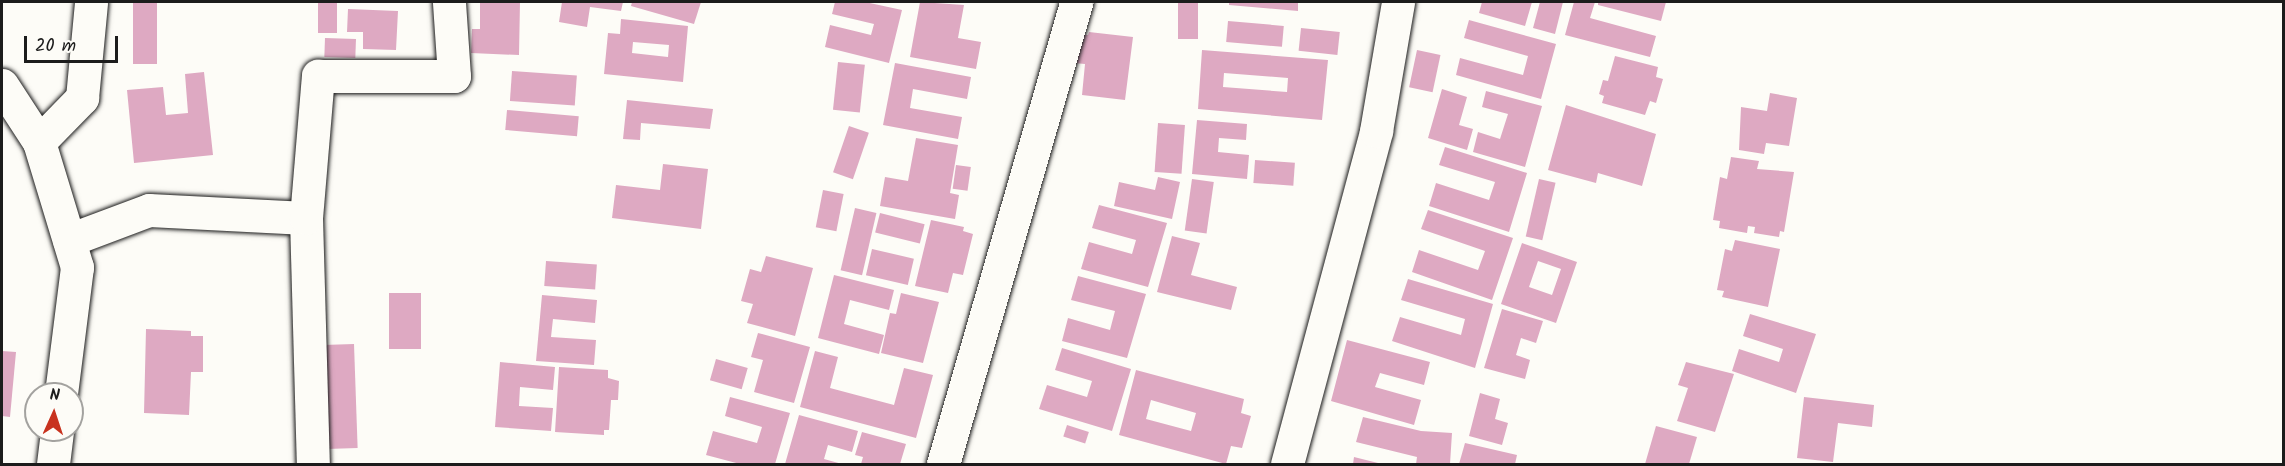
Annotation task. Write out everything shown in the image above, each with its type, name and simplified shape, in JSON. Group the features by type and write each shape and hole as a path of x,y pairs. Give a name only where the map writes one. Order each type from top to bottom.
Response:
{"street":[{"path":"39,142 82,98 91,2"},
{"path":"313,465 306,218 318,76 454,76 449,2"},
{"path":"943,465 1076,2"},
{"path":"1287,465 1376,131 1398,2"},
{"path":"2,85 39,142 77,267 63,382"},
{"path":"69,240 149,210 306,218"},
{"path":"53,465 56,442"}],"building":[{"path":"133,2 157,2 157,64 133,64"},
{"path":"318,2 337,2 337,33 318,33"},
{"path":"480,2 520,2 519,55 471,53 472,29 480,29"},
{"path":"562,2 623,2 621,11 590,7 587,27 559,22"},
{"path":"632,2 701,2 694,24 631,6"},
{"path":"835,2 865,2 902,10 889,63 825,47 830,25 871,35 874,24 832,14"},
{"path":"920,2 964,5 958,38 981,42 976,69 910,57"},
{"path":"1178,2 1198,2 1198,39 1178,39"},
{"path":"1229,2 1298,2 1298,11 1229,5"},
{"path":"1482,2 1532,2 1525,26 1479,13"},
{"path":"1540,2 1563,2 1555,34 1533,28"},
{"path":"1574,2 1595,2 1590,18 1656,36 1650,57 1565,35"},
{"path":"1598,2 1666,2 1661,21 1598,5"},
{"path":"348,9 398,11 396,50 363,49 363,32 347,32"},
{"path":"621,19 688,26 683,82 604,74 608,33 620,34","holes":["633,42 669,45 668,57 632,53"]},
{"path":"1469,20 1556,44 1541,99 1456,75 1460,58 1523,75 1528,56 1464,38"},
{"path":"1228,21 1284,26 1282,47 1226,42"},
{"path":"1301,28 1340,32 1337,55 1299,51"},
{"path":"1089,32 1133,37 1125,100 1082,95 1085,64 1074,63 1078,34 1088,35"},
{"path":"325,38 356,39 355,58 324,57"},
{"path":"1202,50 1328,60 1322,120 1198,109","holes":["1224,73 1288,78 1287,92 1223,87"]},
{"path":"1417,50 1440,55 1433,92 1409,87"},
{"path":"1615,56 1658,67 1656,77 1663,79 1656,103 1650,101 1645,115 1602,103 1604,96 1599,94 1603,80 1608,81"},
{"path":"838,62 865,65 860,113 833,110"},
{"path":"895,63 971,77 967,99 913,89 910,108 962,117 958,139 883,125"},
{"path":"512,71 577,76 575,105 510,101"},
{"path":"204,72 213,155 134,163 127,90 163,87 166,115 188,113 185,74"},
{"path":"1442,89 1467,97 1459,125 1473,129 1467,150 1428,138"},
{"path":"1486,91 1542,106 1525,167 1473,152 1478,132 1500,139 1508,114 1482,107"},
{"path":"1770,93 1797,98 1789,146 1766,143 1764,154 1739,150 1741,107 1767,111"},
{"path":"627,100 713,109 710,129 641,123 640,140 623,139"},
{"path":"1566,105 1656,134 1642,186 1598,173 1596,183 1548,170"},
{"path":"507,110 579,116 577,136 505,130"},
{"path":"1197,120 1247,124 1246,140 1219,138 1218,152 1249,155 1247,179 1192,174"},
{"path":"1158,123 1185,125 1182,174 1155,172"},
{"path":"849,126 869,133 853,179 833,172"},
{"path":"916,138 958,145 950,193 959,195 955,219 880,206 885,177 908,181"},
{"path":"1445,147 1527,173 1509,232 1429,206 1436,183 1489,200 1495,182 1439,165"},
{"path":"1731,157 1759,161 1757,169 1794,172 1784,232 1780,231 1779,237 1754,233 1755,227 1748,226 1747,233 1719,228 1720,221 1713,220 1720,177 1727,179"},
{"path":"1255,160 1295,163 1293,186 1253,183"},
{"path":"663,164 708,169 701,229 612,218 616,185 660,190"},
{"path":"956,165 971,167 968,191 953,189"},
{"path":"1158,177 1180,182 1172,219 1114,206 1119,182 1155,190"},
{"path":"1192,179 1214,182 1207,234 1185,230"},
{"path":"1539,179 1556,183 1542,240 1526,236"},
{"path":"823,190 844,194 836,231 816,227"},
{"path":"1099,205 1167,223 1148,287 1081,269 1089,242 1132,254 1136,240 1092,228"},
{"path":"855,208 876,213 862,275 841,270"},
{"path":"1428,210 1513,238 1492,300 1412,272 1419,250 1478,270 1485,251 1421,229"},
{"path":"880,213 925,224 920,244 875,232"},
{"path":"931,220 964,227 963,231 973,234 963,275 953,273 948,293 915,286"},
{"path":"1172,236 1200,243 1191,275 1237,287 1231,310 1157,292"},
{"path":"1735,240 1780,249 1768,307 1722,297 1724,291 1717,290 1725,249 1732,251"},
{"path":"1522,243 1577,262 1556,323 1501,304","holes":["1538,261 1561,269 1552,295 1529,287"]},
{"path":"872,249 914,259 908,285 866,275"},
{"path":"766,256 813,268 795,336 747,323 753,304 741,301 750,269 761,272"},
{"path":"546,261 597,265 595,289 544,286"},
{"path":"834,275 894,290 889,310 850,300 844,324 884,335 879,354 818,338"},
{"path":"1078,276 1146,294 1127,358 1062,341 1068,318 1110,330 1115,311 1071,300"},
{"path":"1408,279 1493,304 1475,368 1392,341 1400,317 1461,335 1465,319 1401,300"},
{"path":"389,293 421,293 421,349 389,349"},
{"path":"901,293 939,302 923,363 881,353 890,313 896,314"},
{"path":"542,295 597,300 595,323 553,319 551,337 596,340 594,365 536,361"},
{"path":"1502,309 1543,321 1536,343 1521,338 1516,355 1530,360 1525,379 1484,368"},
{"path":"1750,314 1816,334 1796,393 1732,371 1739,349 1779,362 1783,349 1743,336"},
{"path":"146,329 191,331 191,336 203,336 203,372 191,372 189,415 144,413"},
{"path":"758,333 810,347 794,403 754,392 763,360 751,357"},
{"path":"1347,340 1430,362 1424,385 1380,373 1375,387 1421,400 1414,425 1331,401"},
{"path":"354,344 358,448 327,449 323,345"},
{"path":"1062,348 1131,369 1112,431 1039,409 1047,385 1087,397 1092,381 1055,370"},
{"path":"2,351 16,352 10,417 2,416"},
{"path":"815,351 838,357 830,388 894,405 904,368 933,375 916,438 800,407"},
{"path":"716,359 748,368 742,389 710,380"},
{"path":"500,362 555,367 553,390 520,387 519,406 553,408 551,431 495,427"},
{"path":"1686,362 1734,374 1715,432 1677,421 1688,388 1678,385"},
{"path":"559,367 608,370 608,378 619,381 618,400 611,400 609,430 604,430 604,435 555,432"},
{"path":"1136,370 1244,399 1241,413 1251,416 1242,448 1231,446 1226,464 1119,435","holes":["1151,400 1196,413 1191,431 1146,419"]},
{"path":"1480,393 1500,399 1495,419 1508,423 1502,445 1469,436"},
{"path":"730,397 790,413 775,464 740,464 706,455 713,431 757,443 762,427 725,416"},
{"path":"1804,397 1874,405 1872,427 1838,423 1833,462 1797,458"},
{"path":"799,415 858,431 852,452 828,445 824,459 842,464 785,464"},
{"path":"1363,417 1421,431 1452,433 1450,464 1416,464 1417,457 1356,442"},
{"path":"1067,425 1089,432 1085,444 1063,436"},
{"path":"1656,426 1697,437 1689,464 1645,464"},
{"path":"862,432 906,444 900,464 861,464 863,457 855,455"},
{"path":"1465,443 1517,455 1515,464 1459,464"},
{"path":"1354,457 1382,464 1353,464"}]}
